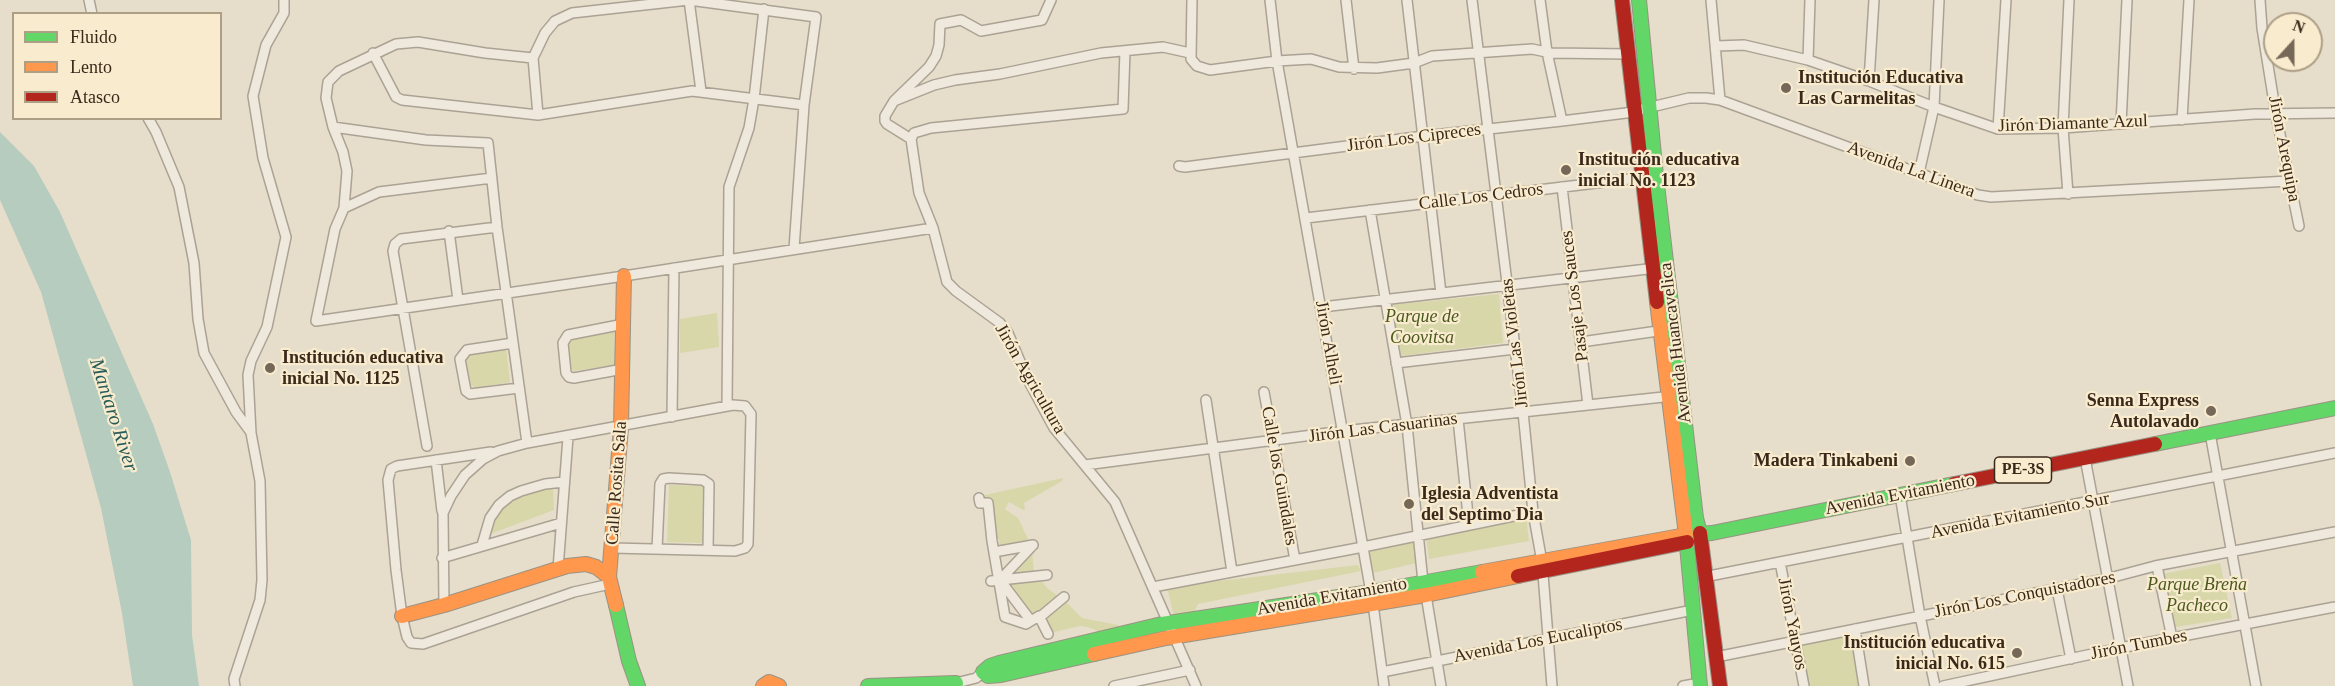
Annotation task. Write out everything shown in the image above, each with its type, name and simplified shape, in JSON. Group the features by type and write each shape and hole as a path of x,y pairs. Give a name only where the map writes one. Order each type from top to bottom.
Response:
{"main road":[{"name":"Avenida Huancavelica","path":"1622,0 1634,111 1650,177"},
{"name":"Avenida Huancavelica","path":"1639,0 1649,107 1650,177 1660,268 1676,396 1720,686"},
{"name":"Calle Rosita Sala","path":"624,276 621,427 609,581 629,661 638,686"},
{"name":"Avenida Evitamiento","path":"1372,598 1170,623 999,663 983,672 988,676 1001,675 1175,637 1697,537 2335,408"},
{"name":"Avenida Huancavelica","path":"1697,537 1693,610 1700,684"},
{"path":"402,616 558,569 586,564 596,567 609,581"},
{"path":"763,686 769,682 779,686"},
{"path":"868,686 954,684"}],"street":[{"path":"235,686 234,679 260,600 262,580 260,481 251,433 248,375 251,361 267,327 286,237 263,158 253,96 266,45 284,13 284,0"},
{"path":"689,0 701,91"},
{"path":"538,115 533,58 545,33 555,21 572,13 689,0 816,17 804,105 794,249"},
{"path":"1051,0 1042,20 981,31 962,20 941,24 936,56 929,67 894,101 885,121 911,137 914,133 931,128 1123,109 1125,51"},
{"path":"1192,0 1191,59 1197,66 1210,70 1311,59 1354,69 1414,63 1432,56 1532,49 1547,52 1629,54"},
{"name":"Jirón Alheli","path":"1270,0 1277,61 1364,547 1384,686"},
{"path":"1346,0 1354,69"},
{"path":"1407,0 1441,293"},
{"name":"Jirón Las Violetas","path":"1472,0 1508,285 1533,512 1542,567 1552,686"},
{"path":"1540,0 1547,52 1562,121"},
{"path":"1711,0 1720,100"},
{"path":"1808,60 1810,0"},
{"path":"1869,81 1874,0"},
{"path":"1919,173 1934,108 1939,0"},
{"path":"1998,129 2006,0"},
{"path":"2068,0 2063,128 2068,194"},
{"path":"2121,124 2127,0"},
{"path":"2182,120 2189,0"},
{"name":"Jirón Arequipa","path":"2260,0 2262,28 2277,115 2299,226"},
{"path":"727,406 729,187 748,128 754,99 764,9"},
{"path":"533,58 418,42 396,44 339,71 328,82 326,98 347,171 344,208 335,229 316,321 933,228"},
{"name":"Jirón Diamante Azul","path":"1716,46 1744,45 1808,60 1869,81 1934,108 1998,129 2063,128 2335,113"},
{"path":"894,101 934,85 954,80 1000,74 1101,53 1163,47 1190,53"},
{"path":"374,53 396,97 402,100 538,115 701,91 804,105"},
{"name":"Avenida La Linera","path":"1649,107 1689,98 1720,100 1991,197 2289,181"},
{"name":"Jirón Los Cipreces","path":"1179,166 1562,121 1649,107"},
{"path":"149,120 179,187 194,263 198,319 204,352 236,412 251,433"},
{"path":"333,127 426,140 488,143 497,227 527,443"},
{"name":"Jirón Agricultura","path":"911,137 919,193 933,228 947,282 962,296 994,317 1004,328 1054,428 1115,501 1196,686"},
{"name":"Calle Los Cedros","path":"1306,218 1650,177"},
{"path":"344,208 379,192 492,178"},
{"name":"Pasaje Los Sauces","path":"1562,187 1588,405"},
{"path":"1370,210 1407,424 1425,588 1441,686"},
{"path":"427,446 393,251 395,244 400,239 449,231 497,227"},
{"path":"449,231 458,300"},
{"path":"672,417 674,268"},
{"path":"1322,307 1660,268"},
{"path":"623,369 574,378 566,373 562,343 568,335 624,324"},
{"path":"1581,342 1668,330"},
{"path":"513,343 467,350 460,359 466,391 470,394 519,388"},
{"path":"1396,363 1515,349"},
{"name":"Calle los Guindales","path":"1264,393 1295,560"},
{"name":"Jirón Las Casuarinas","path":"1085,465 1343,431 1676,396"},
{"path":"1206,400 1232,572"},
{"path":"609,581 416,645 407,638 402,616 388,480 392,469 397,466 498,451 527,443 727,406 745,406 751,414 748,544 742,551 612,548"},
{"path":"1458,419 1469,525"},
{"path":"2210,433 2216,477 2246,624 2256,686"},
{"path":"558,569 568,437"},
{"path":"442,513 450,496 465,475 483,459 498,451"},
{"name":"Avenida Evitamiento Sur","path":"1704,577 2335,453"},
{"path":"2085,458 2091,502 2128,686"},
{"path":"436,460 442,513 444,605"},
{"path":"657,549 660,484 663,479 669,478 703,480 709,484 708,550"},
{"path":"482,545 490,518 499,505 510,496 545,484 564,482"},
{"path":"1900,495 1920,616 1935,686"},
{"path":"979,498 980,503 988,503 1005,617 1026,624 1064,597"},
{"path":"1153,587 1533,512"},
{"path":"442,558 561,523"},
{"name":"Jirón Los Conquistadores","path":"1716,657 2106,579 2157,566 2335,532"},
{"path":"994,552 1034,545 995,580"},
{"name":"Jirón Yauyos","path":"1780,562 1804,686"},
{"path":"2157,566 2172,638"},
{"path":"995,580 1047,575"},
{"path":"995,580 1036,619 1048,634"},
{"path":"2057,589 2071,659"},
{"name":"Jirón Tumbes","path":"1943,686 2120,648 2335,607"},
{"name":"Avenida Los Eucaliptos","path":"1382,672 1693,610"},
{"path":"1855,629 1864,686"},
{"path":"1114,686 1190,670"},
{"name":"Avenida Evitamiento","path":"954,684 976,678 983,672"},
{"path":"1683,686 1700,684"}],"green space":[{"name":"Parque de Coovitsa","path":"1499,294 1503,343 1400,356 1391,305"},
{"path":"717,313 719,347 680,353 680,319"},
{"path":"614,330 615,365 574,371 570,368 566,341 569,337"},
{"path":"506,348 510,382 476,388 471,385 465,358 469,353"},
{"path":"1063,478 1062,481 1024,503 1025,509 1023,510 1009,502 1005,509 1018,518 1029,541 1028,544 1000,550 999,539 993,540 989,502 981,503 980,496"},
{"path":"553,485 554,510 485,536 492,517 519,493"},
{"path":"669,485 703,486 702,543 667,542"},
{"path":"1526,516 1529,541 1429,559 1426,537"},
{"path":"1414,542 1417,563 1373,573 1368,551"},
{"path":"1032,549 1034,572 1006,576"},
{"name":"Parque Breña Pacheco","path":"2220,563 2232,618 2170,628 2162,574"},
{"path":"1358,565 1361,571 1198,604 1192,617 1175,621 1167,587"},
{"path":"1040,579 1047,588 1062,599 1031,617 1008,585 1009,582"},
{"path":"1064,600 1082,618 1118,625 1120,629 1102,633 1080,626 1050,633 1044,617"},
{"path":"1851,635 1860,686 1808,686 1799,645"}],"water":[{"name":"Mantaro River","path":"0,132 34,166 60,212 153,424 191,540 192,635 199,686 133,686 122,613 101,508 41,292 0,200"}],"traffic: fast":[{"path":"1639,0 1656,176 1696,518 1700,533"},
{"path":"2155,444 2335,408"},
{"path":"1700,686 1686,535 1712,533 1954,484"},
{"path":"1094,654 1001,675 988,676 983,672 999,663 1162,624 1371,592 1482,572"},
{"path":"616,605 629,661 638,686"},
{"path":"868,686 956,683"}],"traffic: slow":[{"path":"616,605 609,577 621,427 624,276"},
{"path":"1482,572 1686,535 1657,302"},
{"path":"402,616 567,566 586,564 596,567 609,577"},
{"path":"1094,654 1166,638 1426,595 1518,576"},
{"path":"763,686 769,682 779,686"}],"traffic: jam":[{"path":"1622,0 1657,302"},
{"path":"1954,484 2155,444"},
{"path":"1700,533 1720,686"},
{"path":"1518,576 1687,542"}],"place":[{"name":"Institución Educativa Las Carmelitas","path":"1786,88"},
{"name":"Institución educativa inicial No. 1123","path":"1566,170"},
{"name":"Institución educativa inicial No. 1125","path":"270,368"},
{"name":"Senna Express Autolavado","path":"2211,411"},
{"name":"Madera Tinkabeni","path":"1910,461"},
{"name":"Iglesia Adventista del Septimo Dia","path":"1409,504"},
{"name":"Institución educativa inicial No. 615","path":"2017,653"}]}
